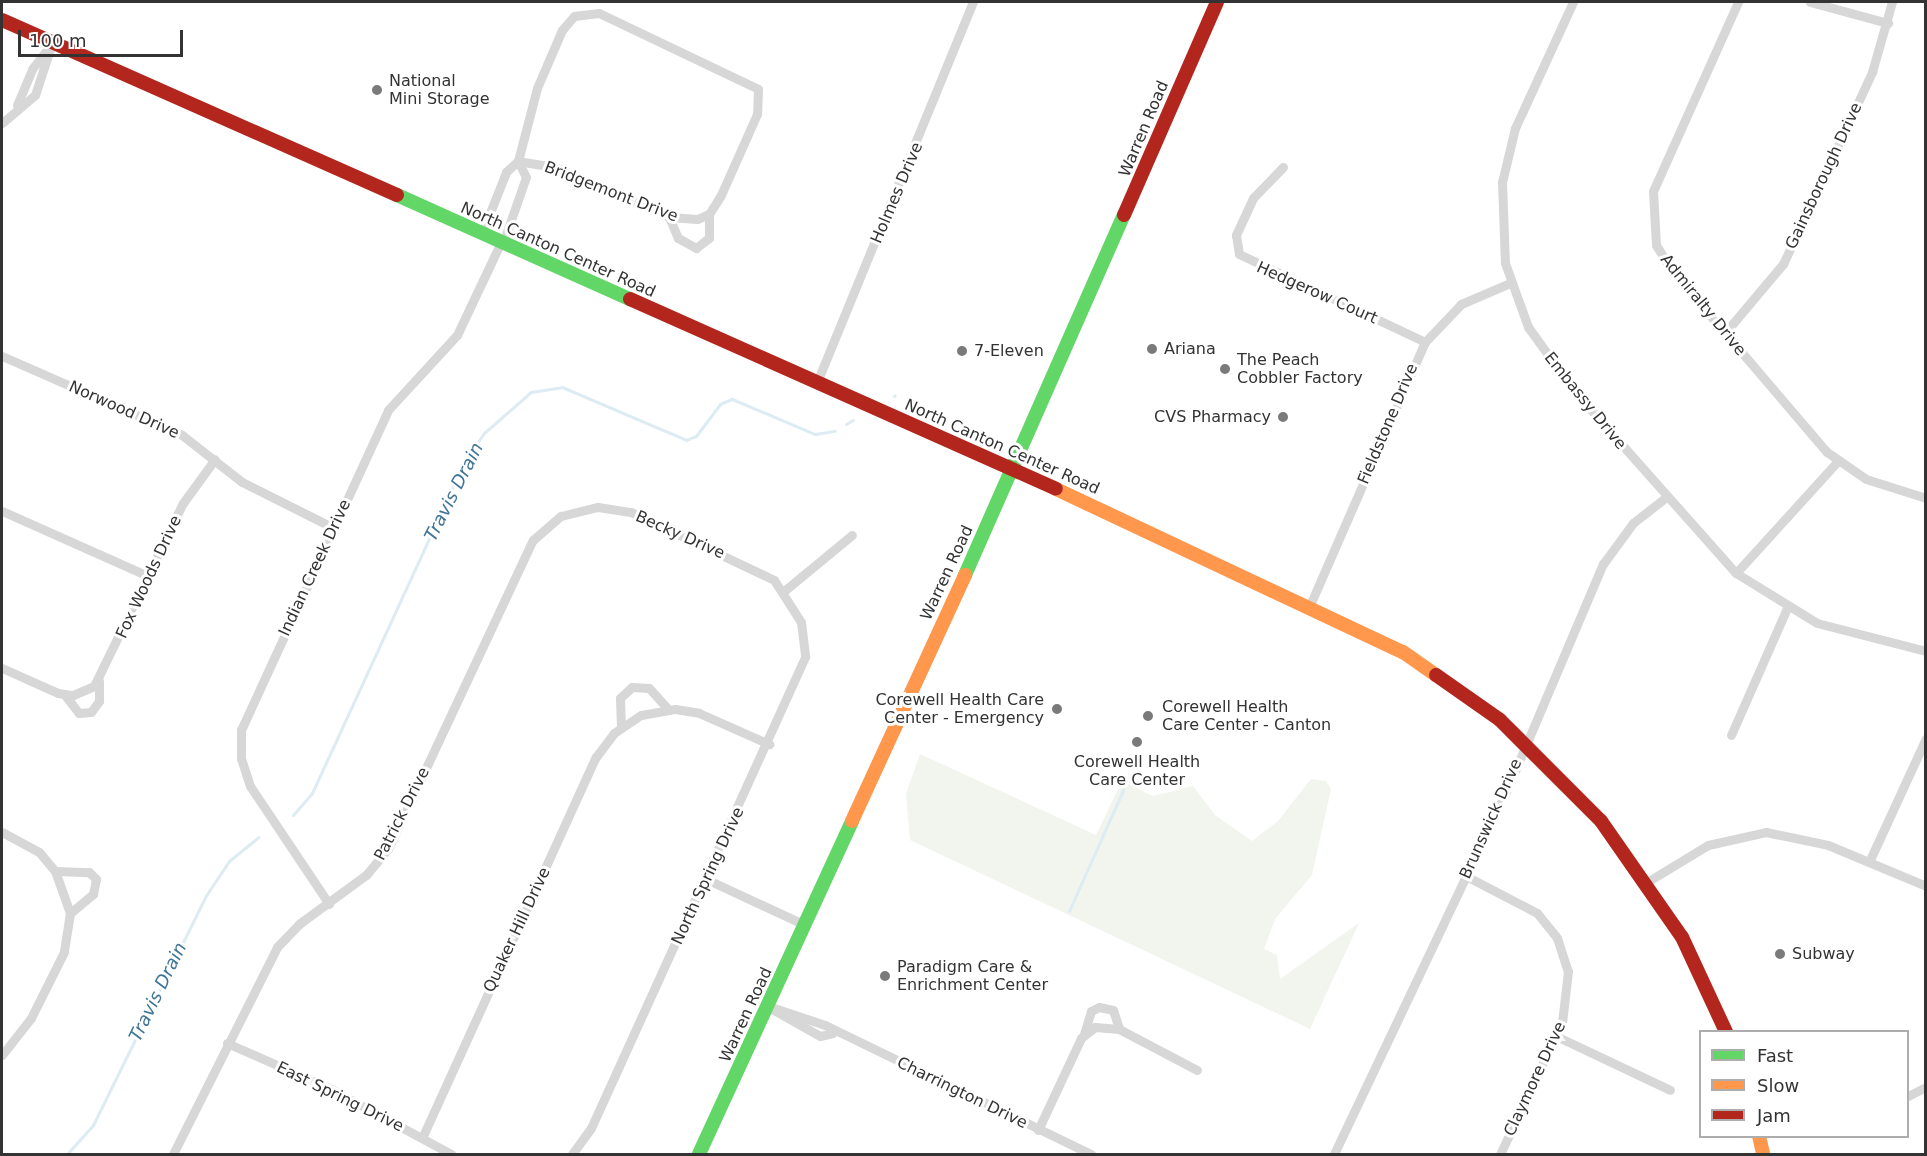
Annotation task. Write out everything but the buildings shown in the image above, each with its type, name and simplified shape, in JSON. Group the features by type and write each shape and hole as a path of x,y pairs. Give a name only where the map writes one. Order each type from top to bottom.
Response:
{"main road":[{"name":"Warren Road","path":"699,1155 1013,469 1217,2"},
{"name":"North Canton Center Road","path":"2,20 1013,469 1310,604 1429,668 1525,741 1593,811 1647,882 1695,962 1725,1030"},
{"path":"1759,1138 1763,1155"}],"street":[{"name":"Holmes Drive","path":"817,382 973,2"},
{"name":"Embassy Drive","path":"1573,2 1525,105 1506,164 1500,230 1510,283 1550,360 1665,498 1736,573 1787,608 1848,635 1926,651"},
{"name":"Admiralty Drive","path":"1738,2 1658,178 1650,208 1662,257 1724,334 1838,461 1884,487 1926,498"},
{"path":"1810,2 1888,23"},
{"name":"Gainsborough Drive","path":"1724,334 1783,264 1872,72 1888,23 1892,2"},
{"path":"482,233 507,172 518,161 529,111 562,30 580,13 598,13 738,75 758,89 757,114 709,214 709,238 696,248 678,238 669,217"},
{"path":"2,123 17,105 32,69 52,43"},
{"path":"17,105 35,95 52,43"},
{"name":"Bridgemont Drive","path":"518,161 574,174 669,217 686,221 709,214"},
{"name":"Indian Creek Drive","path":"329,904 250,786 240,746 244,719 395,399 457,335 502,242 526,177 518,161"},
{"name":"Hedgerow Court","path":"1283,167 1253,198 1236,235 1239,254 1425,342"},
{"name":"Fieldstone Drive","path":"1310,604 1425,342 1461,304 1510,283"},
{"name":"Norwood Drive","path":"2,356 171,429 268,498 334,528"},
{"name":"Fox Woods Drive","path":"64,694 79,713 91,712 99,700 99,681 150,577 183,502 216,459"},
{"path":"1736,573 1838,461"},
{"name":"Brunswick Drive","path":"1334,1155 1466,876 1608,555 1633,523 1665,498"},
{"name":"Becky Drive","path":"567,513 598,507 631,513 756,569 784,591"},
{"path":"2,511 150,577"},
{"name":"Patrick Drive","path":"173,1155 277,947 366,875 388,849 524,555 550,522 567,513"},
{"path":"784,591 852,535"},
{"name":"North Spring Drive","path":"572,1155 591,1128 769,744 804,657 801,621 784,591"},
{"path":"1731,735 1787,608"},
{"path":"2,668 64,694 81,693 99,681"},
{"path":"621,728 620,698 632,687 649,688 668,709"},
{"name":"Quaker Hill Drive","path":"422,1138 597,757 621,728 641,715 668,709 699,713 769,744"},
{"path":"1869,862 1926,738"},
{"path":"2,832 39,852 55,871 65,891 70,913 64,952 31,1018 2,1055"},
{"path":"1647,882 1695,850 1753,833 1807,838 1926,886"},
{"path":"55,871 89,872 97,885 70,913"},
{"name":"Claymore Drive","path":"1466,876 1528,906 1557,938 1569,985 1556,1036 1500,1155"},
{"path":"706,879 804,925"},
{"name":"Charrington Drive","path":"768,1006 797,1013 833,1033 1091,1155"},
{"path":"1038,1130 1084,1034 1090,1011 1099,1007 1113,1010 1119,1029"},
{"path":"1084,1034 1102,1026 1119,1029 1197,1070"},
{"path":"1556,1036 1670,1090"},
{"name":"East Spring Drive","path":"227,1043 422,1138 451,1155"},
{"path":"1909,1096 1926,1087"}],"shaded area":[{"path":"920,754 1096,835 1122,781 1153,796 1193,786 1215,815 1252,841 1278,821 1311,779 1326,781 1331,789 1312,875 1275,919 1264,949 1277,955 1280,979 1359,923 1310,1029 910,840 906,794"}],"waterway":[{"name":"Travis Drain","path":"293,815 312,793 465,461 484,433 531,392 562,387 686,440 696,436 720,404 732,399 815,434 835,431"},
{"name":"Travis Drain","path":"846,424 853,420"},
{"path":"1069,911 1123,790"},
{"name":"Travis Drain","path":"67,1154 93,1125 205,897 229,861 259,837"}],"traffic: fast":[{"path":"397,195 630,299"},
{"path":"965,575 1124,215"},
{"path":"699,1154 852,821"}],"traffic: slow":[{"path":"1056,489 1403,652 1436,675"},
{"path":"852,821 965,575"},
{"path":"1759,1138 1763,1154"}],"traffic: jam":[{"path":"1124,215 1217,2"},
{"path":"2,20 397,195"},
{"path":"630,299 1056,489"},
{"path":"1436,675 1500,720 1601,821 1682,937 1725,1030"}],"place":[{"name":"National Mini Storage","path":"377,90"},
{"name":"Ariana","path":"1152,349"},
{"name":"7-Eleven","path":"962,351"},
{"name":"The Peach Cobbler Factory","path":"1225,369"},
{"name":"CVS Pharmacy","path":"1283,417"},
{"name":"Corewell Health Care Center - Emergency","path":"1057,709"},
{"name":"Corewell Health Care Center - Canton","path":"1148,716"},
{"name":"Corewell Health Care Center","path":"1137,742"},
{"name":"Subway","path":"1780,954"},
{"name":"Paradigm Care & Enrichment Center","path":"885,976"}]}
